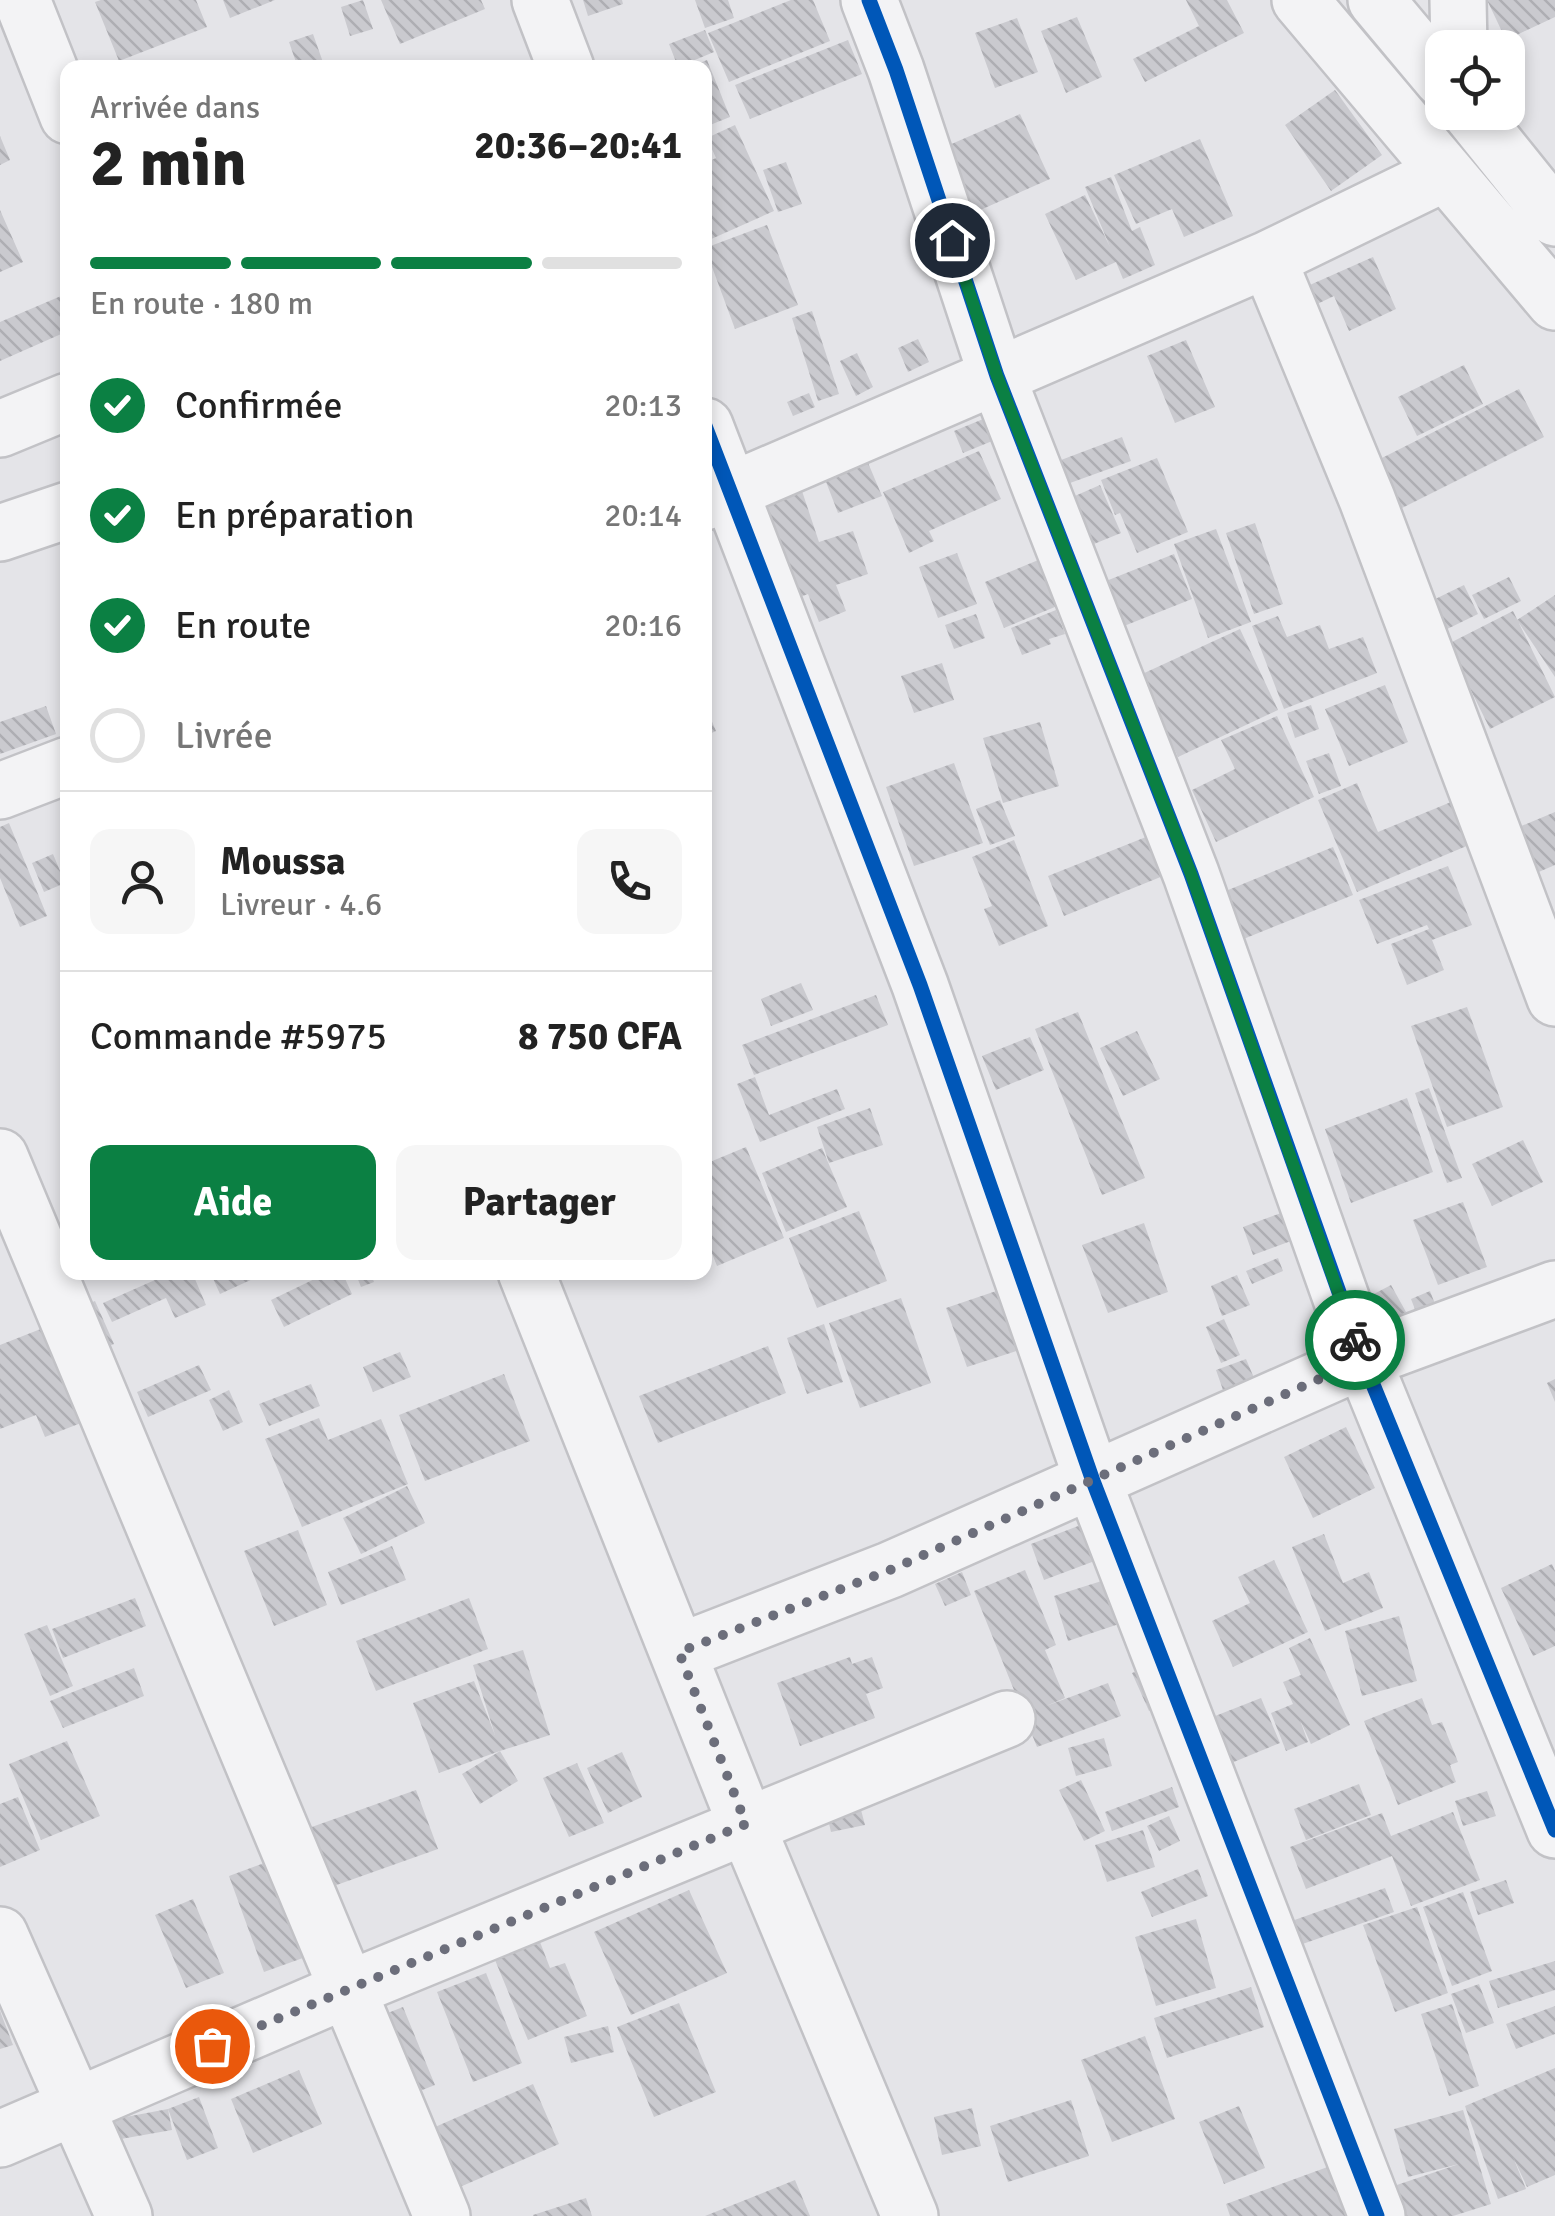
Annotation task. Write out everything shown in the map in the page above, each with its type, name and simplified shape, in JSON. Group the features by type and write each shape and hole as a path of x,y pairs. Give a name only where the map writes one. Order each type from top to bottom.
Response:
{"street":[{"path":"22,0 60,96"},
{"path":"540,0 563,60"},
{"path":"869,0 896,70 997,376 1191,874 1362,1360 1555,1830"},
{"path":"1300,0 1555,302"},
{"path":"1376,0 1425,59"},
{"path":"1458,0 1459,30"},
{"path":"1484,130 1555,218"},
{"path":"718,496 1268,259 1445,173"},
{"path":"1268,259 1367,499 1555,998"},
{"path":"0,429 60,405"},
{"path":"712,464 718,496 920,985 1092,1481 1376,2216"},
{"path":"0,533 60,513"},
{"path":"0,790 60,767"},
{"path":"0,1156 442,2216"},
{"path":"529,1280 746,1824 910,2216"},
{"path":"679,1652 890,1570 1362,1360 1555,1289"},
{"path":"0,2139 348,1989 1006,1719"},
{"path":"0,1935 124,2216"}],"building":[{"path":"196,0 207,27 119,60 95,2"},
{"path":"223,0 275,0 230,18"},
{"path":"363,0 373,29 350,36 341,7"},
{"path":"381,0 481,0 485,9 400,44"},
{"path":"583,0 622,0 623,4 588,16"},
{"path":"695,0 728,0 734,18 705,28"},
{"path":"791,0 813,0 830,41 729,82 708,33"},
{"path":"1186,0 1227,0 1244,33 1145,82 1133,59 1199,26"},
{"path":"1487,0 1555,0 1555,17 1525,31 1501,30"},
{"path":"1077,17 1102,77 1066,93 1041,31"},
{"path":"1017,18 1038,72 995,88 975,33"},
{"path":"705,30 714,52 695,60 675,60 669,44"},
{"path":"313,34 322,60 295,60 289,42"},
{"path":"848,40 862,74 750,119 735,85"},
{"path":"712,72 730,117 712,124"},
{"path":"1335,90 1382,155 1331,191 1285,125"},
{"path":"1020,114 1050,179 969,215 940,149"},
{"path":"735,125 774,211 712,239 712,160 716,158 712,136"},
{"path":"0,136 10,160 0,165"},
{"path":"1200,139 1233,216 1184,237 1172,209 1136,224 1114,175"},
{"path":"786,162 802,204 778,212 763,170"},
{"path":"1111,177 1132,231 1140,227 1155,265 1123,279 1116,262 1076,280 1045,214 1085,195 1110,247 1085,187"},
{"path":"0,210 23,262 0,272"},
{"path":"767,225 798,305 735,329 712,267 712,245"},
{"path":"1373,257 1396,309 1349,331 1334,296 1311,307 1303,288"},
{"path":"60,296 60,335 0,361 0,322"},
{"path":"812,311 839,394 818,401 792,318"},
{"path":"918,339 929,362 908,372 898,348"},
{"path":"1186,340 1215,407 1175,423 1147,356"},
{"path":"857,353 873,387 856,396 840,361"},
{"path":"1464,365 1483,404 1417,436 1398,397"},
{"path":"1519,389 1544,437 1394,512 1370,464"},
{"path":"809,393 815,407 793,416 787,402"},
{"path":"993,415 1002,437 963,453 954,431"},
{"path":"1122,437 1131,461 1070,483 1061,460"},
{"path":"979,451 1001,499 929,531 934,541 909,553 883,492"},
{"path":"866,458 882,496 838,513 823,474"},
{"path":"1157,458 1188,532 1137,553 1101,480"},
{"path":"1100,485 1121,533 1089,546 1068,499"},
{"path":"802,491 819,542 853,531 868,574 836,585 846,611 819,622 808,594 784,603 751,508"},
{"path":"1255,523 1283,604 1254,614 1226,533"},
{"path":"1216,529 1251,622 1208,638 1174,544"},
{"path":"957,553 977,604 938,618 919,567"},
{"path":"1174,554 1192,599 1124,626 1106,581"},
{"path":"1048,556 1067,602 1004,628 985,582"},
{"path":"1509,577 1521,601 1484,619 1472,595"},
{"path":"1464,585 1478,614 1439,633 1425,604"},
{"path":"1555,595 1555,677 1517,620"},
{"path":"1056,610 1065,634 1022,655 1011,628"},
{"path":"1513,611 1555,697 1490,729 1448,644"},
{"path":"976,614 985,638 954,649 945,625"},
{"path":"1278,616 1287,637 1320,625 1329,649 1363,637 1377,673 1284,709 1252,626"},
{"path":"1240,629 1278,710 1178,757 1140,675"},
{"path":"942,663 954,700 914,713 901,676"},
{"path":"1385,685 1408,742 1349,766 1325,709"},
{"path":"1311,705 1319,729 1295,738 1287,713"},
{"path":"46,706 56,734 0,754 0,722"},
{"path":"1277,716 1314,797 1216,842 1192,790 1235,769 1221,740"},
{"path":"1040,722 1059,786 1003,803 983,738"},
{"path":"1329,753 1341,786 1319,794 1306,761"},
{"path":"954,763 983,843 914,866 886,787"},
{"path":"1357,783 1378,832 1451,802 1469,845 1357,892 1318,800"},
{"path":"1000,800 1015,836 990,845 976,809"},
{"path":"1555,812 1555,865 1527,877 1507,832"},
{"path":"9,823 47,916 20,927 0,878 0,827"},
{"path":"1151,835 1168,874 1064,916 1048,876"},
{"path":"1014,840 1048,926 999,946 984,909 992,906 972,857"},
{"path":"1333,847 1353,895 1236,942 1216,895"},
{"path":"53,854 60,871 60,885 44,892 32,863"},
{"path":"1448,866 1472,925 1432,940 1444,970 1407,985 1391,944 1429,929 1427,925 1377,944 1359,900"},
{"path":"801,983 813,1010 771,1026 761,999"},
{"path":"876,995 888,1025 754,1075 742,1045"},
{"path":"1467,1007 1503,1107 1447,1127 1411,1026"},
{"path":"1078,1012 1145,1178 1102,1195 1035,1029"},
{"path":"1137,1031 1160,1079 1123,1096 1100,1048"},
{"path":"1030,1037 1044,1070 996,1090 982,1056"},
{"path":"755,1077 769,1115 837,1089 845,1109 760,1142 737,1084"},
{"path":"1429,1088 1462,1178 1447,1183 1415,1093"},
{"path":"1407,1098 1433,1172 1351,1203 1325,1129"},
{"path":"870,1108 883,1145 829,1163 817,1127"},
{"path":"1523,1140 1543,1182 1492,1206 1472,1164"},
{"path":"746,1147 784,1238 717,1266 712,1254 712,1161"},
{"path":"822,1148 847,1207 786,1232 762,1173"},
{"path":"1463,1202 1487,1267 1438,1285 1413,1220"},
{"path":"859,1211 887,1281 817,1308 789,1238"},
{"path":"1281,1213 1291,1241 1253,1255 1243,1227"},
{"path":"1144,1223 1168,1292 1108,1313 1082,1245"},
{"path":"1278,1258 1283,1271 1252,1284 1246,1271"},
{"path":"1237,1275 1250,1305 1222,1316 1211,1286"},
{"path":"155,1280 195,1280 206,1305 175,1318 166,1298 112,1322 103,1303"},
{"path":"214,1280 251,1280 220,1294"},
{"path":"312,1280 346,1280 352,1294 284,1327 271,1300"},
{"path":"358,1280 373,1280 374,1282 361,1287"},
{"path":"1391,1285 1406,1312 1388,1323 1372,1295"},
{"path":"1008,1287 1029,1347 967,1367 946,1308"},
{"path":"1430,1291 1435,1304 1416,1312 1411,1299"},
{"path":"901,1298 931,1383 860,1408 829,1323"},
{"path":"95,1301 114,1344 90,1354 73,1310"},
{"path":"1224,1319 1240,1355 1221,1363 1206,1327"},
{"path":"61,1321 99,1416 45,1437 36,1415 0,1429 0,1345"},
{"path":"824,1324 843,1382 807,1394 787,1338"},
{"path":"768,1346 786,1393 658,1443 639,1396"},
{"path":"400,1352 411,1377 373,1392 363,1367"},
{"path":"1246,1359 1254,1378 1223,1390 1216,1370"},
{"path":"199,1365 211,1390 148,1417 137,1392"},
{"path":"504,1374 530,1441 425,1481 399,1415"},
{"path":"1555,1379 1555,1402 1547,1383"},
{"path":"311,1384 320,1406 269,1426 259,1404"},
{"path":"229,1390 243,1422 223,1431 209,1400"},
{"path":"319,1418 328,1440 381,1419 408,1484 302,1527 265,1439"},
{"path":"1346,1427 1375,1488 1313,1518 1284,1457"},
{"path":"407,1486 425,1523 361,1554 343,1518"},
{"path":"1086,1523 1100,1559 1044,1580 1031,1544"},
{"path":"298,1530 327,1605 274,1626 244,1551"},
{"path":"1324,1534 1343,1583 1369,1572 1383,1608 1325,1631 1292,1547"},
{"path":"392,1546 406,1580 341,1605 328,1572"},
{"path":"1274,1560 1308,1632 1233,1667 1212,1621 1250,1603 1238,1577"},
{"path":"1552,1564 1555,1646 1533,1656 1501,1588"},
{"path":"1025,1570 1056,1645 1045,1650 1065,1698 1046,1706 1108,1683 1121,1716 1037,1747 974,1591"},
{"path":"962,1572 971,1595 945,1606 935,1584"},
{"path":"1108,1579 1122,1623 1068,1641 1054,1596"},
{"path":"135,1598 146,1626 63,1658 52,1629"},
{"path":"469,1598 488,1649 376,1691 356,1641"},
{"path":"1399,1616 1417,1681 1362,1696 1345,1631"},
{"path":"47,1625 73,1686 50,1696 24,1634"},
{"path":"1310,1638 1350,1725 1311,1744 1300,1720 1308,1742 1286,1751 1271,1713 1293,1704 1283,1682 1301,1675 1289,1648"},
{"path":"523,1650 550,1735 439,1773 413,1703 474,1681 495,1735 473,1665"},
{"path":"850,1657 852,1664 872,1657 883,1688 866,1694 875,1718 800,1746 777,1683"},
{"path":"134,1668 144,1696 63,1728 50,1701"},
{"path":"1144,1668 1161,1705 1149,1711 1132,1673"},
{"path":"1261,1698 1280,1743 1224,1766 1205,1720"},
{"path":"1422,1698 1432,1725 1442,1722 1458,1762 1450,1765 1456,1782 1398,1805 1364,1721"},
{"path":"1104,1738 1112,1766 1076,1776 1068,1748"},
{"path":"67,1741 100,1816 41,1840 9,1764"},
{"path":"500,1751 518,1781 480,1804 462,1774"},
{"path":"622,1752 642,1797 608,1813 587,1768"},
{"path":"577,1763 604,1823 569,1837 543,1778"},
{"path":"1081,1780 1105,1831 1084,1841 1059,1790"},
{"path":"1359,1784 1371,1815 1306,1840 1294,1809"},
{"path":"1172,1787 1179,1807 1112,1831 1105,1812"},
{"path":"416,1790 438,1849 314,1893 292,1834"},
{"path":"856,1791 865,1825 831,1832 823,1798"},
{"path":"1487,1791 1496,1816 1463,1826 1455,1801"},
{"path":"18,1797 40,1850 0,1867 0,1804"},
{"path":"1453,1812 1480,1880 1411,1906 1392,1856 1306,1889 1290,1847 1382,1813 1391,1836"},
{"path":"1169,1816 1180,1841 1159,1851 1147,1826"},
{"path":"1143,1830 1155,1867 1107,1882 1095,1845"},
{"path":"278,1858 314,1954 264,1972 229,1876"},
{"path":"1198,1869 1208,1896 1152,1917 1141,1892"},
{"path":"1506,1880 1514,1903 1478,1915 1470,1892"},
{"path":"1385,1888 1394,1912 1294,1947 1286,1923"},
{"path":"689,1890 727,1973 631,2015 594,1932"},
{"path":"1463,1892 1492,1971 1452,1986 1423,1907"},
{"path":"193,1899 224,1973 186,1988 155,1915"},
{"path":"1417,1907 1448,1993 1395,2012 1363,1925"},
{"path":"1196,1919 1216,1988 1156,2006 1135,1937"},
{"path":"540,1942 550,1968 565,1963 587,2016 528,2040 495,1960"},
{"path":"1555,1961 1555,1990 1498,2008 1489,1981"},
{"path":"486,1973 522,2063 473,2082 437,1992"},
{"path":"1479,1984 1494,2023 1466,2033 1451,1994"},
{"path":"1251,1987 1264,2027 1167,2058 1154,2018"},
{"path":"679,2003 716,2092 654,2117 617,2027"},
{"path":"1452,2004 1479,2086 1449,2096 1421,2014"},
{"path":"1555,2006 1555,2034 1516,2049 1506,2024"},
{"path":"403,2007 435,2085 402,2098 370,2020"},
{"path":"0,2011 13,2045 0,2049"},
{"path":"608,2026 614,2052 571,2063 564,2037"},
{"path":"1145,2036 1175,2119 1112,2142 1081,2060"},
{"path":"1555,2068 1555,2175 1527,2187 1513,2157 1526,2189 1498,2199 1465,2106"},
{"path":"299,2070 322,2124 253,2153 231,2099"},
{"path":"533,2084 559,2144 453,2190 426,2131"},
{"path":"199,2097 218,2148 187,2160 168,2109"},
{"path":"1071,2100 1089,2156 1008,2182 990,2126"},
{"path":"1239,2106 1265,2168 1224,2184 1199,2122"},
{"path":"972,2108 981,2146 942,2155 934,2117"},
{"path":"168,2109 172,2130 98,2143 94,2123"},
{"path":"1463,2110 1491,2204 1453,2216 1390,2216 1382,2190 1459,2164 1408,2177 1394,2129"},
{"path":"1333,2165 1353,2216 1230,2216 1226,2204"},
{"path":"795,2180 810,2216 705,2216"},
{"path":"586,2198 592,2216 533,2216 533,2215"}],"cycle path":[{"path":"869,0 896,70 997,376 1191,874 1363,1360 1555,1830"},
{"path":"712,444 920,985 1093,1481 1377,2216"}],"way so far":[{"path":"212,2046 746,1824 679,1652 890,1570 1362,1360 1355,1340"}],"route":[{"path":"952,240 997,376 1191,874 1355,1340"}]}
